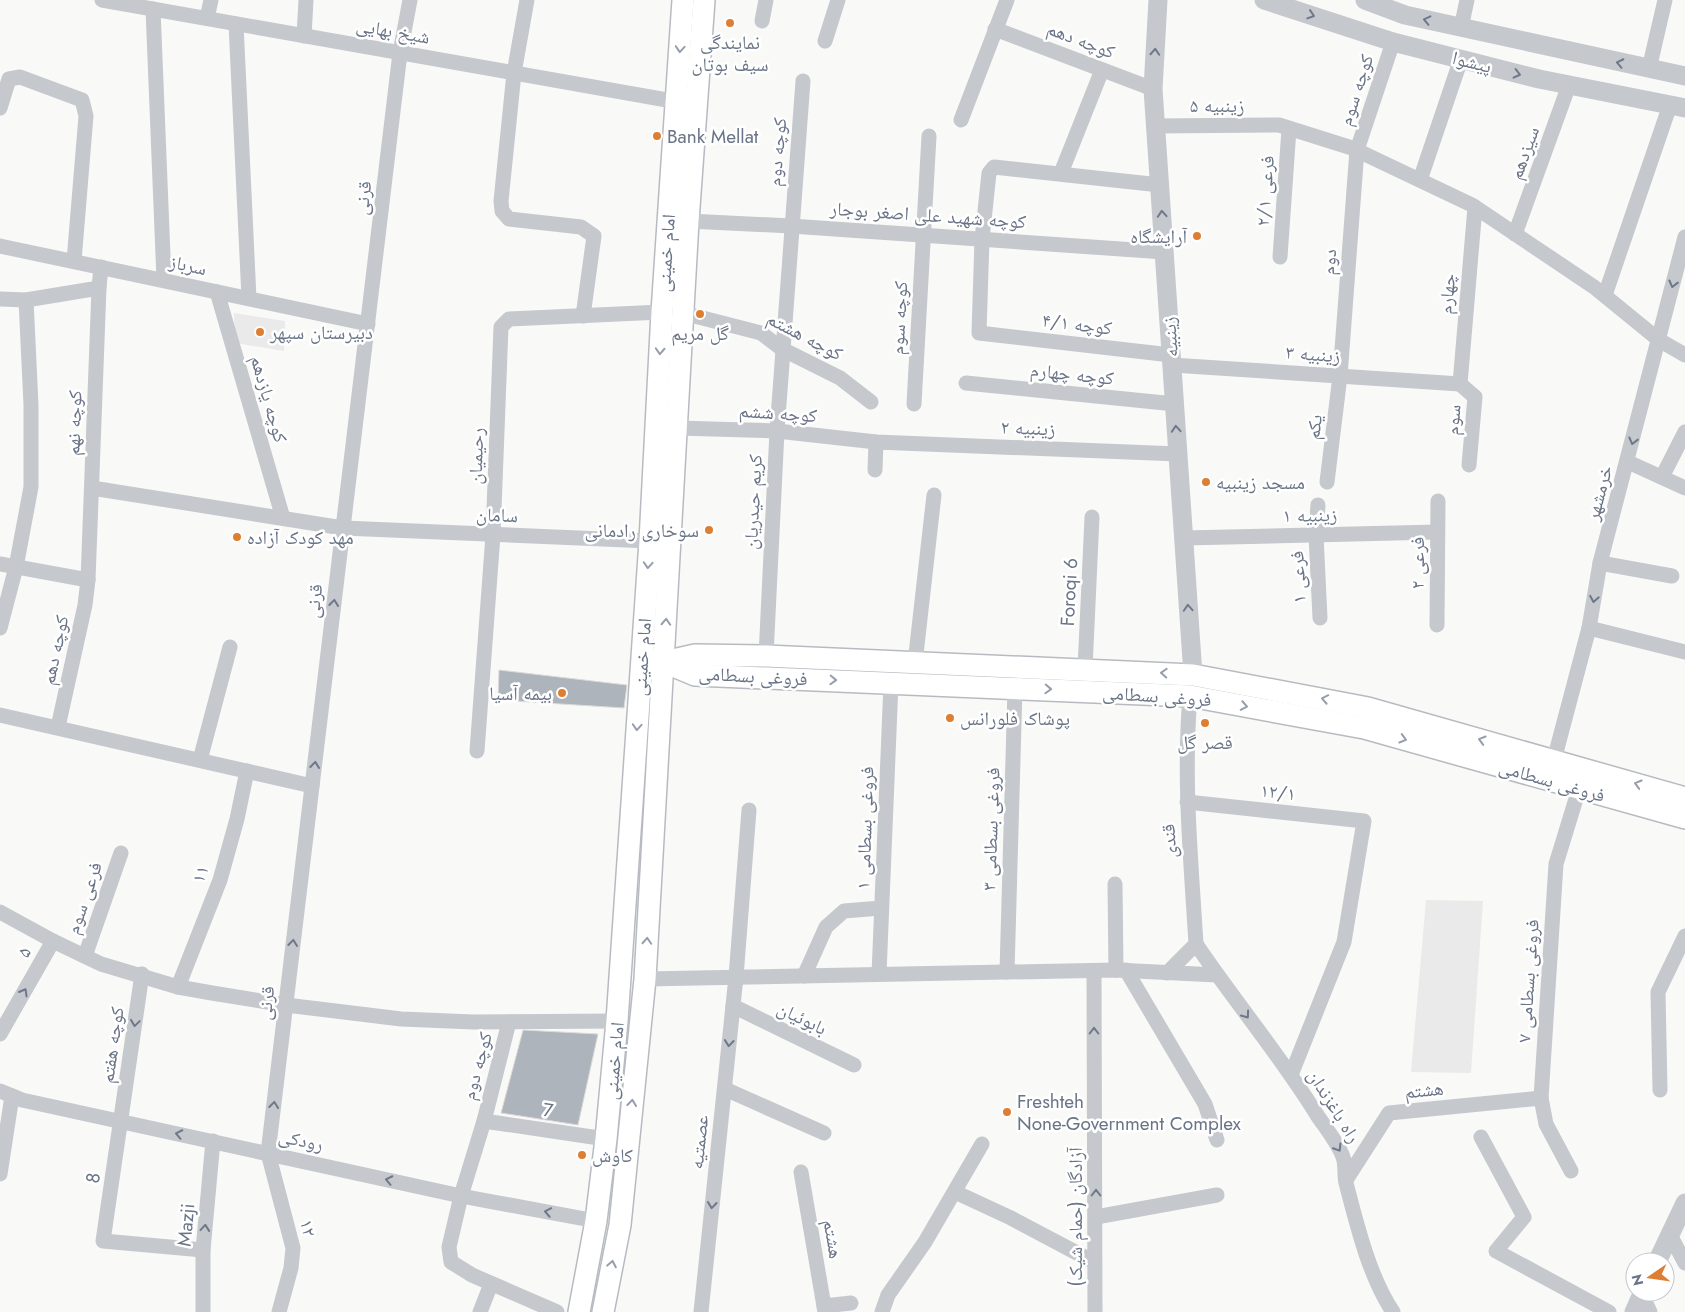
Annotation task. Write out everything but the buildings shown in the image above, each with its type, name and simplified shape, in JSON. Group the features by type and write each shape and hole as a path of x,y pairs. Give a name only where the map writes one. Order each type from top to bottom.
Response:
{"main road":[{"name":"امام خمینی","path":"603,1312 620,1225 645,979 688,222 683,0"},
{"name":"امام خمینی","path":"579,1312 596,1221 618,1021 650,541 662,312 686,103 704,0"},
{"name":"فروغی بسطامی","path":"664,662 695,655 766,656 1193,675 1368,708 1685,798"},
{"path":"642,661 664,662"},
{"name":"فروغی بسطامی","path":"664,662 695,675 1190,696 1364,728 1685,818"},
{"path":"1190,696 1193,675"}],"street":[{"name":"شیخ بهایی","path":"102,0 686,103"},
{"path":"206,18 211,0"},
{"path":"304,36 306,0"},
{"path":"400,53 410,0"},
{"path":"527,0 514,73 501,201 502,211 509,219 581,227 594,236 583,316"},
{"path":"762,21 766,0"},
{"path":"825,41 838,0"},
{"path":"961,120 1007,0"},
{"name":"زینبیه","path":"1158,0 1153,89 1193,675"},
{"name":"پیشوا","path":"1264,0 1393,42 1539,79 1678,107"},
{"name":"پیشوا","path":"1365,0 1405,14 1461,28 1685,76"},
{"path":"1461,28 1467,0"},
{"path":"1649,69 1665,0"},
{"path":"153,9 164,280"},
{"path":"236,24 249,298"},
{"name":"کوچه دهم","path":"996,29 1153,89"},
{"name":"کوچه سوم","path":"1357,150 1393,42"},
{"name":"قرنی","path":"268,1153 400,53"},
{"path":"1420,180 1461,59"},
{"path":"1061,173 1102,70"},
{"path":"0,108 9,78 20,77 82,100 86,116 74,261"},
{"name":"کوچه دوم","path":"782,349 803,81"},
{"name":"سیزدهم","path":"1515,234 1570,85"},
{"path":"1605,295 1678,107"},
{"name":"زینبیه ۵","path":"1156,126 1284,127 1357,150 1475,207 1605,295 1659,340 1685,355"},
{"name":"فرعی ۲/۱","path":"1280,257 1284,127"},
{"path":"924,235 929,136"},
{"name":"دوم","path":"1340,376 1357,150"},
{"path":"982,239 989,173 994,168 1061,173 1160,185"},
{"name":"چهارم","path":"1456,384 1475,207"},
{"name":"کوچه شهید علی اصغر بوجار","path":"688,222 791,226 1164,252"},
{"name":"کوچه سوم","path":"914,404 924,235"},
{"name":"خرمشهر","path":"1554,760 1589,628 1600,563 1628,462 1685,237"},
{"name":"کوچه ۴/۱","path":"982,239 978,333 1172,360"},
{"name":"سرباز","path":"0,246 368,324"},
{"name":"کوچه نهم","path":"88,580 101,267"},
{"path":"0,298 26,300 99,288"},
{"name":"کوچه یازدهم","path":"217,292 283,518"},
{"path":"0,628 16,568 31,487 31,405 26,300"},
{"name":"رحیمیان","path":"477,751 492,535 501,327 510,319 662,312"},
{"name":"کوچه هشتم","path":"684,313 761,333 782,349 840,378 871,402"},
{"name":"کریم حیدریان","path":"766,656 782,349"},
{"name":"زینبیه ۳","path":"1172,360 1340,376 1456,384"},
{"name":"یکم","path":"1327,482 1340,376"},
{"name":"کوچه چهارم","path":"966,384 1175,404"},
{"name":"سوم","path":"1456,384 1475,397 1469,465"},
{"name":"کوچه ششم","path":"677,428 777,431 876,442"},
{"path":"1662,477 1685,432"},
{"path":"875,470 876,442"},
{"name":"زینبیه ۲","path":"876,442 1178,454"},
{"path":"1628,462 1685,488"},
{"name":"سامان","path":"92,488 343,528 650,541"},
{"path":"915,663 934,495"},
{"name":"فرعی ۲","path":"1437,625 1438,501"},
{"name":"فرعی ۱","path":"1318,505 1316,535 1320,618"},
{"name":"Foroqi 6","path":"1086,669 1092,517"},
{"name":"زینبیه ۱","path":"1184,538 1437,532"},
{"path":"1600,563 1672,576"},
{"path":"0,564 88,580"},
{"name":"کوچه دهم","path":"58,727 85,605 88,580"},
{"path":"1589,628 1685,652"},
{"path":"200,760 230,647"},
{"name":"فروغی بسطامی ۱","path":"879,974 891,683"},
{"name":"فروغی بسطامی ۳","path":"1007,972 1016,688"},
{"name":"قندی","path":"1190,696 1187,740 1187,802 1196,944"},
{"path":"0,714 312,786"},
{"name":"۱۱","path":"178,987 220,880 237,820 247,771"},
{"name":"فروغی بسطامی ۷","path":"1571,1171 1546,1124 1541,1098 1556,864 1579,789"},
{"name":"۱۲/۱","path":"1187,802 1364,821 1344,942 1290,1075"},
{"name":"عصمتیه","path":"701,1312 736,977 749,810"},
{"name":"فرعی سوم","path":"85,956 121,853"},
{"path":"1115,884 1121,970 1205,1104 1217,1140"},
{"path":"804,976 826,926 844,911 882,908"},
{"path":"0,912 53,942 102,964 142,974 178,987 286,1005 401,1019 473,1022 618,1021"},
{"path":"1660,1090 1658,992 1685,936"},
{"name":"۵","path":"0,1034 53,942"},
{"path":"1167,973 1196,944"},
{"name":"راه باغزندان","path":"1196,944 1303,1092 1344,1158 1346,1180 1359,1231 1372,1268 1392,1312"},
{"path":"645,979 1121,970 1217,975"},
{"name":"آزادگان (حمام شیک)","path":"1094,971 1095,1312"},
{"name":"کوچه هفتم","path":"121,1121 142,974"},
{"name":"بابوئیان","path":"733,1006 854,1065"},
{"name":"کوچه دوم","path":"484,1120 509,1022"},
{"path":"724,1089 824,1133"},
{"path":"0,1174 6,1093"},
{"name":"رودکی","path":"6,1093 22,1100 461,1196 596,1221"},
{"name":"هشتم","path":"1346,1180 1389,1114 1541,1098"},
{"path":"484,1120 461,1196 449,1247 451,1262 491,1284 557,1312"},
{"name":"7","path":"484,1120 606,1139"},
{"name":"8","path":"121,1121 103,1241 203,1250"},
{"path":"1481,1137 1524,1217 1496,1251 1609,1312"},
{"name":"Mazji","path":"203,1312 203,1250 213,1141"},
{"path":"882,1312 888,1295 925,1242 982,1144"},
{"name":"۱۲","path":"268,1153 294,1248 291,1268 279,1312"},
{"name":"هشتم","path":"801,1172 825,1309"},
{"path":"955,1192 1011,1218 1094,1262"},
{"path":"1096,1217 1217,1195"},
{"path":"1662,1252 1685,1202"},
{"path":"1670,1235 1685,1263"},
{"path":"480,1312 491,1284"},
{"path":"825,1309 851,1303"}],"shaded area":[{"name":"دبیرستان سپهر","path":"234,313 285,321 284,351 235,343"},
{"path":"1426,900 1483,901 1471,1073 1411,1072"}],"place":[{"name":"نمایندگی سیف بوتان","path":"730,23"},
{"name":"Bank Mellat","path":"657,136"},
{"name":"آرایشگاه","path":"1197,236"},
{"name":"گل مریم","path":"700,314"},
{"name":"دبیرستان سپهر","path":"260,332"},
{"name":"مسجد زینبیه","path":"1206,482"},
{"name":"سوخاری رادمانی","path":"709,530"},
{"name":"مهد کودک آزاده","path":"237,537"},
{"name":"بیمه آسیا","path":"562,693"},
{"name":"پوشاک فلورانس","path":"950,718"},
{"name":"قصر گل","path":"1205,723"},
{"name":"Freshteh None-Government Complex","path":"1007,1112"},
{"name":"کاوش","path":"582,1155"}]}
